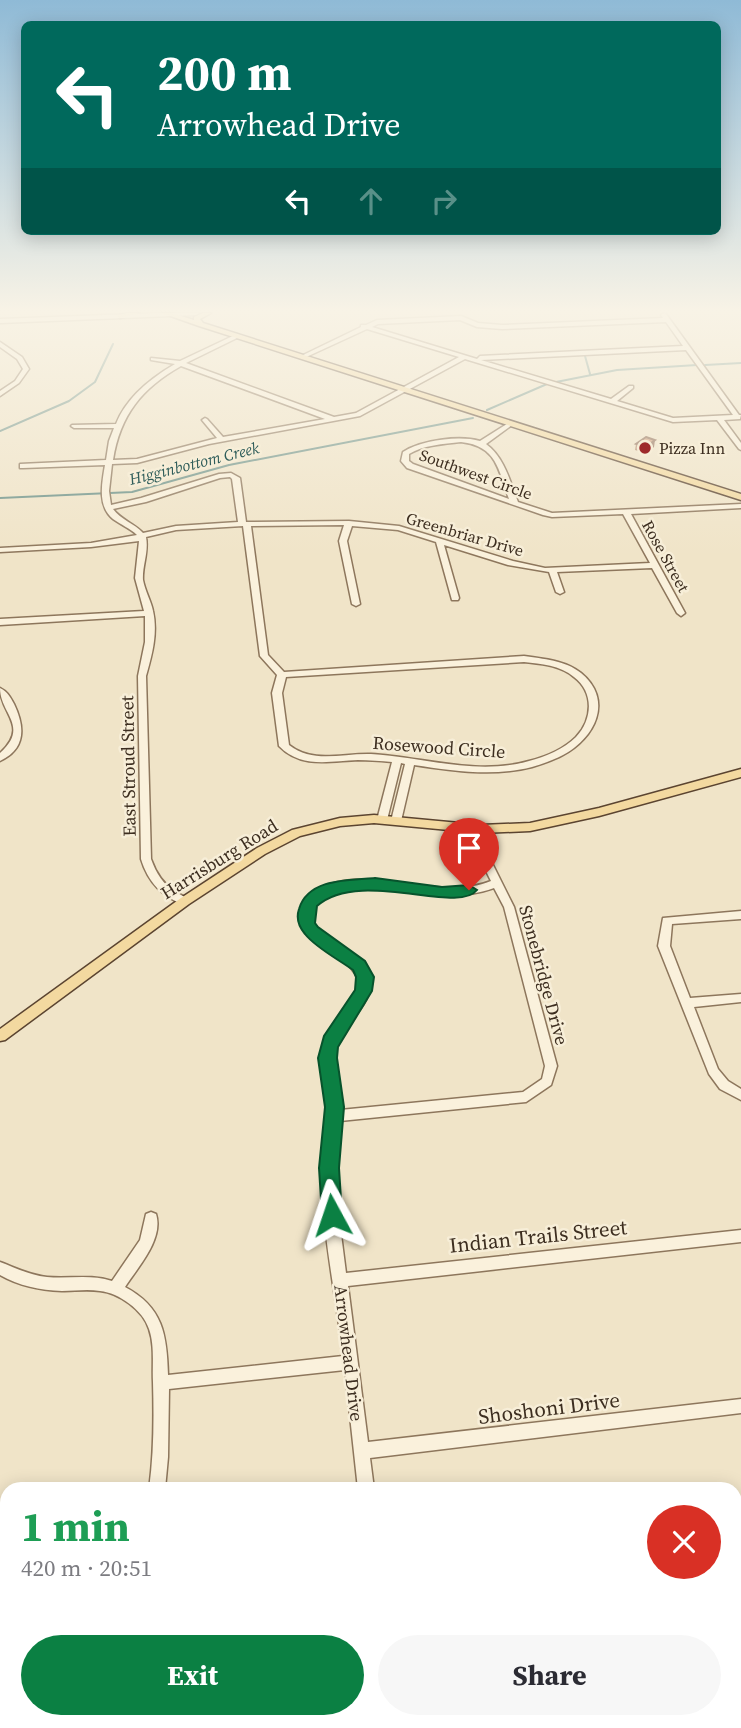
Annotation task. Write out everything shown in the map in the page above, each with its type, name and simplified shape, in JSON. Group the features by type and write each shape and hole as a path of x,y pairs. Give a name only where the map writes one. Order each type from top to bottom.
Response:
{"main road":[{"path":"415,394 741,497"},
{"name":"Harrisburg Road","path":"0,1036 185,901 261,851 296,833 340,822 382,820 481,829 554,823 741,773"}],"street":[{"path":"140,394 116,426 108,463 107,501 113,515 132,525 141,536"},
{"path":"265,394 335,419"},
{"path":"23,466 143,460 222,440 365,412 398,394"},
{"path":"587,394 676,420 740,417"},
{"path":"612,401 622,394"},
{"path":"722,394 740,417"},
{"path":"719,418 741,448"},
{"path":"205,420 222,440"},
{"path":"510,424 482,443 492,449 515,503"},
{"path":"74,426 116,426"},
{"name":"Southwest Circle","path":"482,443 465,439 415,447 405,453 404,457 410,466 557,516 741,506"},
{"path":"107,501 143,500 219,476 231,475 236,478 264,656 282,675"},
{"name":"Rose Street","path":"626,512 681,613"},
{"path":"349,523 343,541 356,604"},
{"name":"Greenbriar Drive","path":"0,550 91,545 176,528 349,523 399,528 518,565 552,570 655,565"},
{"name":"East Stroud Street","path":"141,536 140,583 149,613 150,651 142,686 146,859 158,885 185,901"},
{"path":"439,540 455,598"},
{"path":"552,570 560,592"},
{"path":"0,622 149,613"},
{"name":"Rosewood Circle","path":"539,659 576,672 593,695 594,716 587,732 568,750 545,760 491,770 397,760 368,757 312,760 286,749 277,693 282,675 539,659"},
{"path":"0,691 5,695 19,729 15,743 0,758"},
{"path":"382,820 397,760"},
{"path":"396,821 410,762"},
{"name":"Stonebridge Drive","path":"334,1116 526,1097 547,1082 551,1066 520,944 509,907 485,859 481,829"},
{"name":"Arrowhead Drive","path":"365,1482 329,1194 334,1116 328,1058 333,1036 363,991 365,977 359,966 310,929 306,915 310,903 322,892 341,886 375,884 449,892 495,883"},
{"path":"741,915 667,921 663,946 713,1071 724,1085 741,1095"},
{"path":"686,1003 741,998"},
{"path":"115,1289 147,1242 151,1218"},
{"name":"Indian Trails Street","path":"340,1280 741,1236"},
{"path":"0,1268 18,1278 34,1282 52,1285 84,1283 115,1289 129,1295 141,1305 155,1327 160,1349 160,1465 157,1482"},
{"path":"160,1383 351,1362"},
{"name":"Shoshoni Drive","path":"361,1451 741,1406"}],"building":[{"path":"646,437 655,440 646,447 636,444"}],"waterway":[{"path":"0,431 69,401 79,394"},
{"name":"Higginbottom Creek","path":"487,410 525,394"},
{"name":"Higginbottom Creek","path":"0,498 132,492 229,465 473,418"}],"place":[{"name":"Pizza Inn","path":"645,448"}],"route":[{"path":"332,1215 329,1168 334,1107 329,1047 333,1036 363,991 365,977 359,966 312,932 307,923 306,911 314,898 322,892 341,886 375,884 442,892 469,890"}]}
